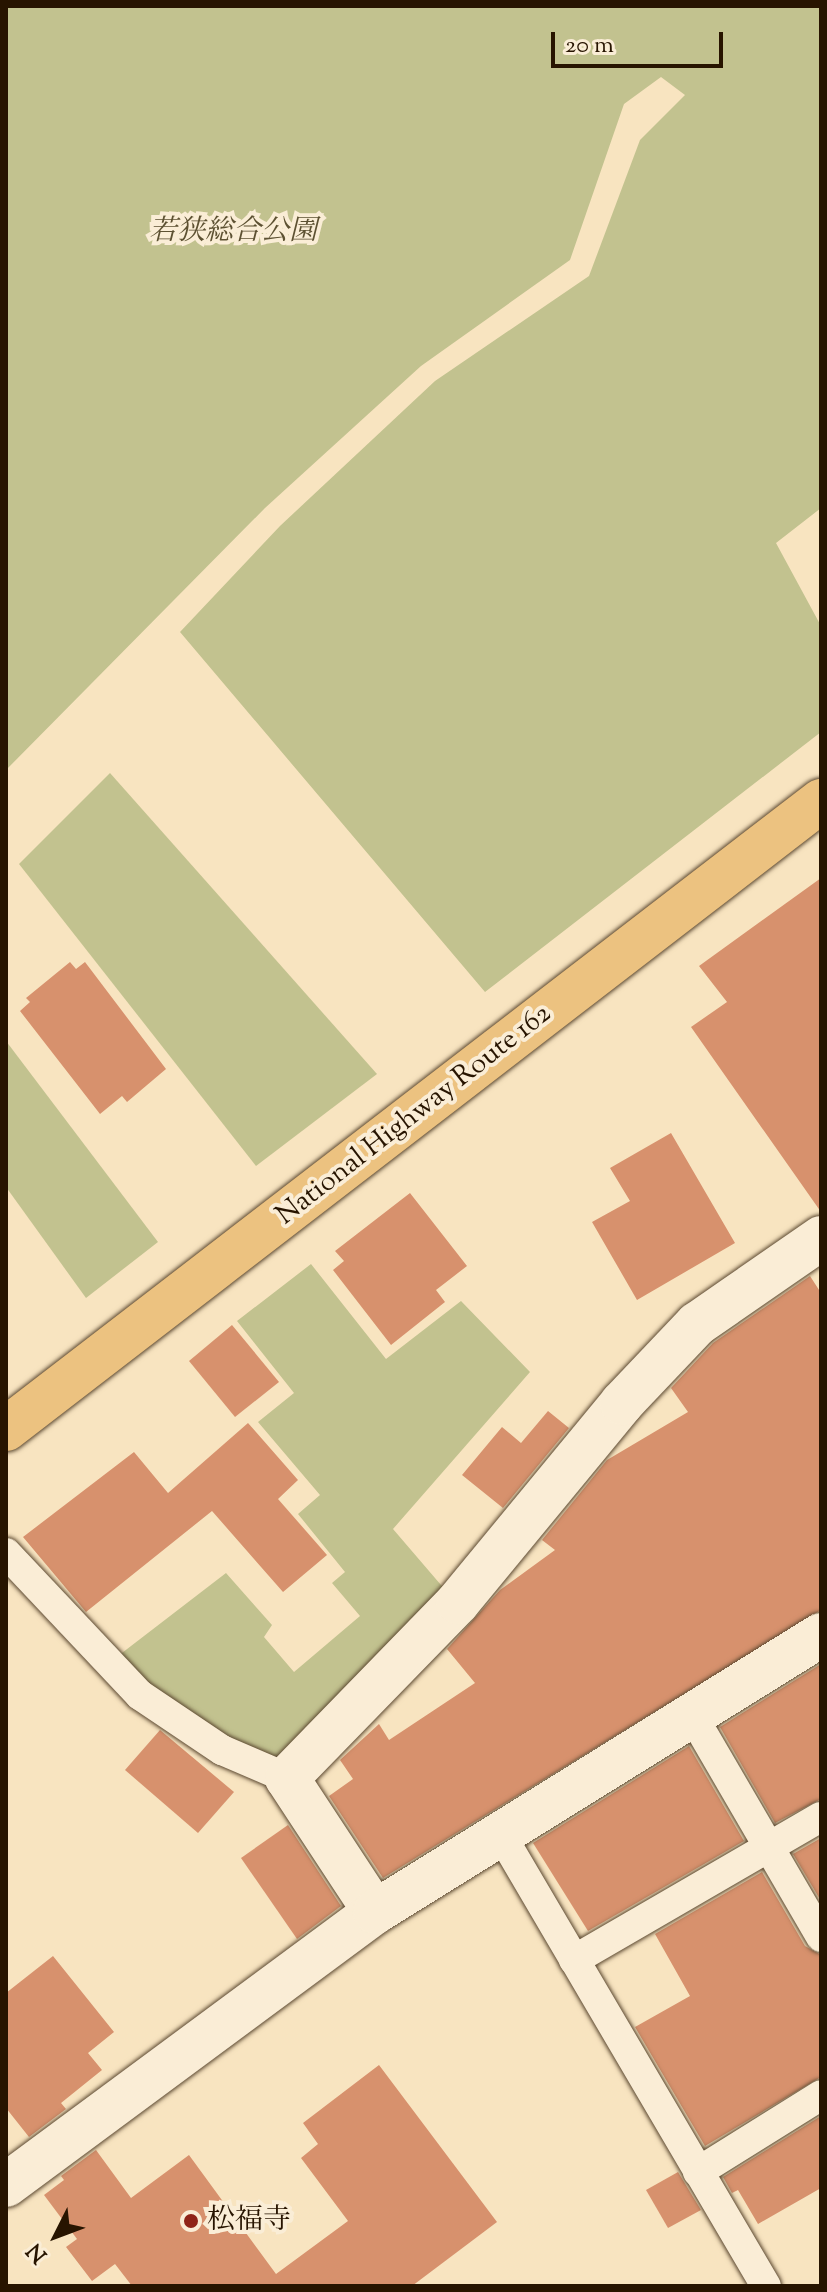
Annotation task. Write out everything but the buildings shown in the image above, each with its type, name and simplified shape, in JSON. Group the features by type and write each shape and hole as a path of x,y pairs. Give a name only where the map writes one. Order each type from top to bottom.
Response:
{"highway":[{"name":"National Highway Route 162","path":"6,1429 821,801"}],"street":[{"path":"375,1912 287,1778 458,1602 622,1403 697,1324 821,1238"},
{"path":"6,2185 375,1912 821,1635"}],"lane":[{"path":"6,1553 140,1695 222,1750 287,1778"},
{"path":"692,1715 821,1937"},
{"path":"574,1960 821,1817"},
{"path":"500,1833 766,2286"},
{"path":"698,2172 821,2095"}],"green space":[{"name":"若狭総合公園","path":"6,6 821,6 821,508 776,543 821,626 821,732 485,992 180,632 280,526 435,381 589,276 640,140 685,95 661,77 624,104 570,260 421,366 265,508 6,770"},
{"path":"110,773 377,1074 256,1166 19,864"},
{"path":"6,1041 158,1242 86,1298 6,1187"},
{"path":"311,1264 386,1359 461,1301 530,1372 393,1529 447,1592 281,1763 180,1712 118,1656 226,1573 272,1625 264,1637 294,1672 360,1616 332,1583 345,1572 298,1514 320,1495 258,1422 294,1393 237,1321"}],"place":[{"name":"松福寺","path":"191,2221"}]}
